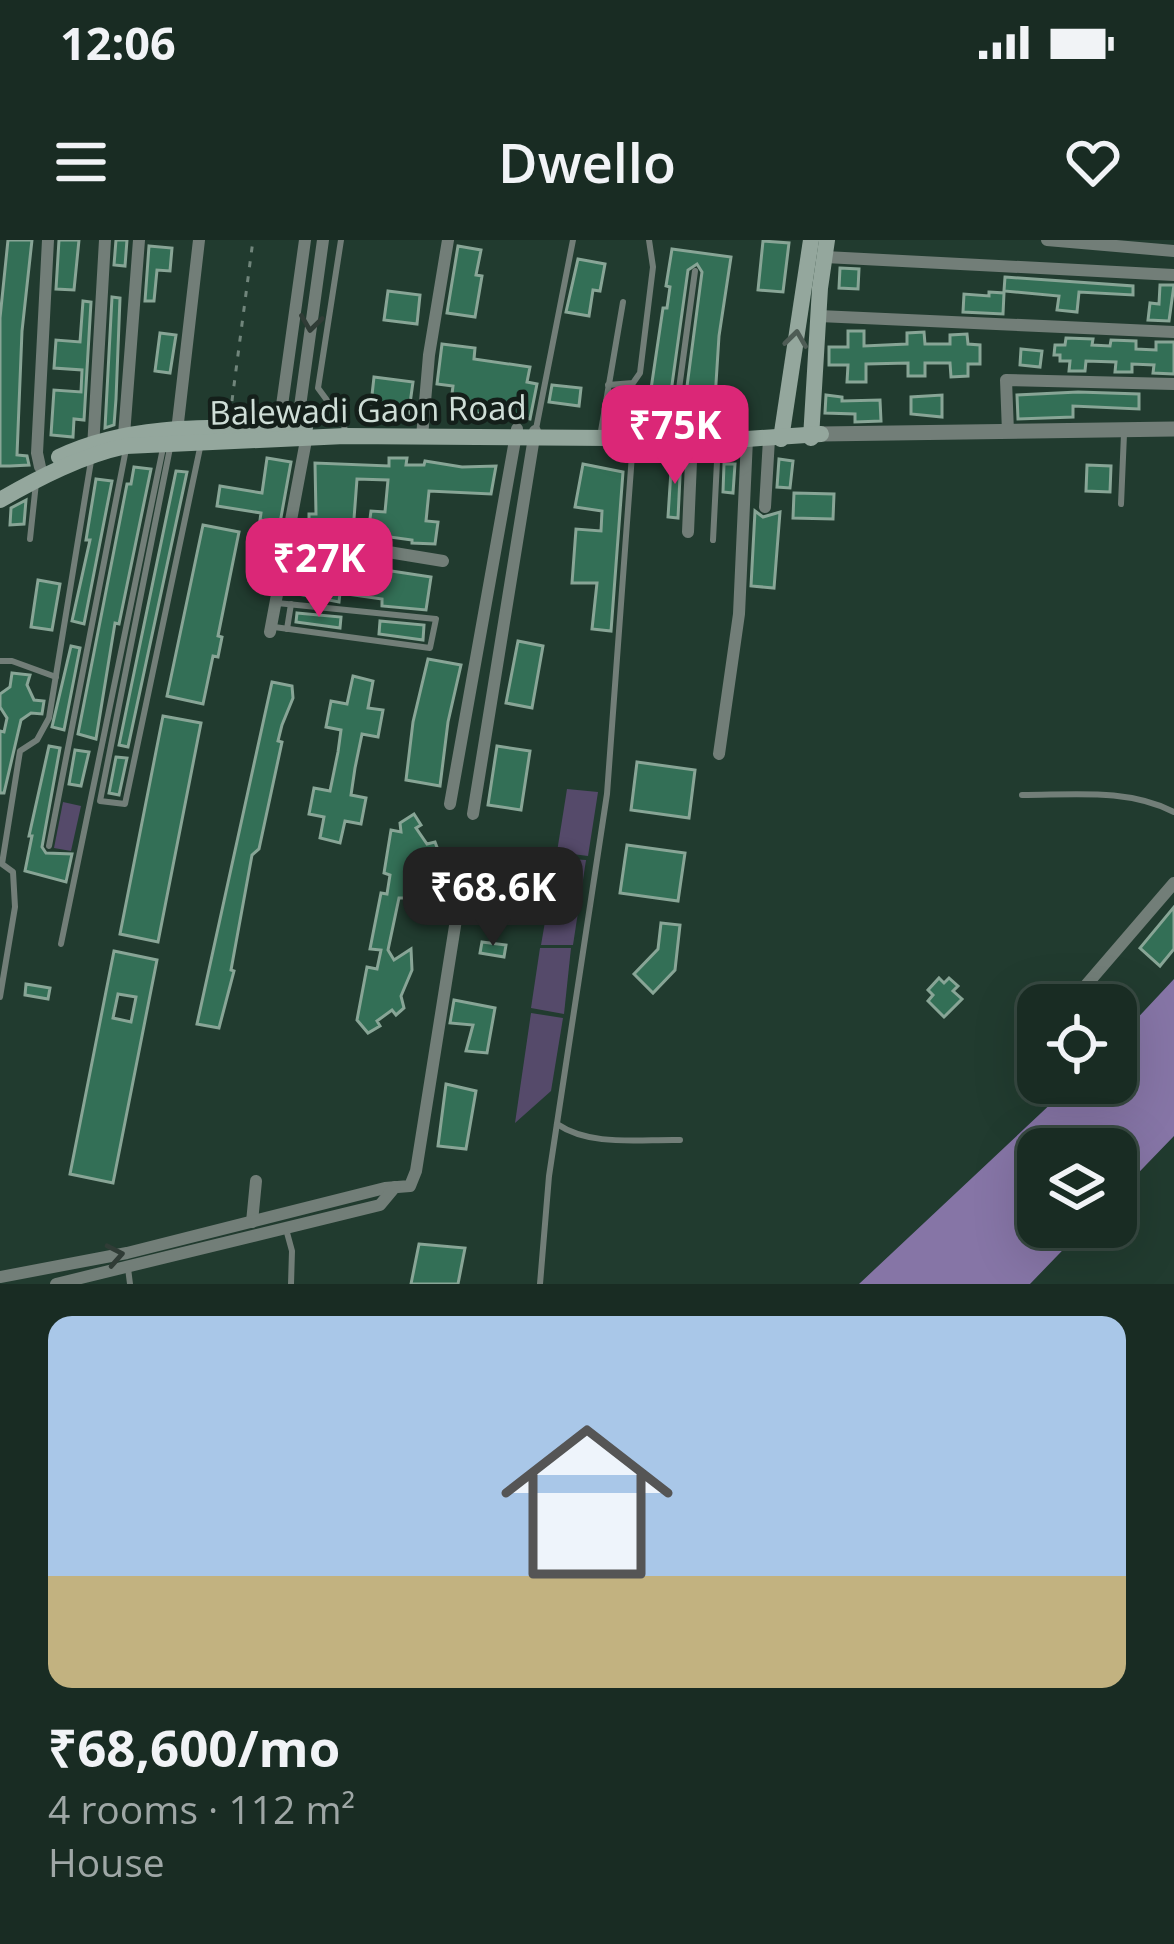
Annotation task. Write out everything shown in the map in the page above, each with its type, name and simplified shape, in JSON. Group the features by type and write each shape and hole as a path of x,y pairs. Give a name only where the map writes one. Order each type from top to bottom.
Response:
{"main road":[{"path":"777,437 811,240"},
{"path":"814,434 826,248"},
{"path":"790,377 815,380"},
{"name":"Balewadi Gaon Road","path":"170,440 228,429 747,439 814,434"},
{"name":"Balewadi Gaon Road","path":"0,487 93,448 125,440 201,443 298,430"},
{"name":"Balewadi Gaon Road","path":"525,433 777,437"},
{"name":"Balewadi Gaon Road","path":"0,500 38,472"}],"street":[{"path":"38,472 48,240"},
{"path":"93,448 105,240"},
{"path":"125,440 139,240"},
{"path":"170,440 199,240"},
{"path":"298,430 281,403 305,240"},
{"path":"270,629 322,240"},
{"path":"422,433 448,240"},
{"path":"1047,240 1174,250"},
{"path":"826,248 1174,275"},
{"path":"819,316 1174,332"},
{"path":"1008,432 1006,380 1174,384"},
{"path":"281,403 299,405"},
{"name":"Balewadi Gaon Road","path":"814,434 1174,428"},
{"path":"450,804 525,433"},
{"path":"473,814 525,433"},
{"path":"765,507 777,437"},
{"path":"688,532 692,438"},
{"path":"719,754 740,601 747,439"},
{"path":"284,547 364,548 443,561"},
{"path":"0,1277 127,1253 410,1186 462,882"},
{"path":"1087,984 1174,883"},
{"path":"252,1222 256,1181"},
{"path":"56,1284 111,1278 128,1268 380,1205 394,1187"}],"lane":[{"path":"341,240 318,388 343,413 345,432"},
{"path":"525,433 573,240"},
{"path":"608,385 633,383 640,373 653,267 649,240"},
{"path":"673,433 695,271"},
{"path":"601,431 623,302"},
{"path":"1120,504 1124,430"},
{"path":"540,1284 557,1124 607,794 634,435"},
{"path":"713,540 718,438"},
{"path":"49,846 125,440"},
{"path":"170,440 100,801 125,803 201,443"},
{"path":"61,944 170,440"},
{"path":"0,998 15,907 13,872 2,864 20,751 37,740 49,718 93,448"},
{"path":"31,539 38,472"},
{"path":"270,629 430,648 436,619 274,602"},
{"path":"287,628 291,604"},
{"path":"0,662 12,661 56,676"},
{"path":"1022,795 1112,795 1145,800 1174,812"},
{"path":"557,1124 593,1138 680,1140"},
{"path":"285,1228 292,1251 291,1284"},
{"path":"128,1268 130,1284"}],"path":[{"path":"228,429 253,240"}],"shaded area":[{"path":"567,789 598,792 588,856 557,852"},
{"path":"63,802 81,806 71,851 54,848"},
{"path":"556,858 586,860 573,945 541,945"},
{"path":"540,948 571,948 564,1014 531,1008"},
{"path":"1174,979 1174,1136 1137,1174 1137,1128 1025,1128 1051,1104 1137,1104 1137,1019"},
{"path":"531,1013 563,1018 551,1091 515,1123"},
{"path":"1017,1136 1017,1248 1065,1248 1030,1284 859,1284"}],"building":[{"path":"8,240 32,240 22,331 17,455 27,456 29,465 0,466 0,318"},
{"path":"59,240 79,240 74,290 56,289"},
{"path":"116,240 127,240 125,266 114,265"},
{"path":"763,241 789,243 783,292 758,290"},
{"path":"149,246 172,248 170,271 157,270 154,301 145,301"},
{"path":"458,246 481,250 475,317 447,313"},
{"path":"672,249 731,257 714,415 687,412 702,272 697,264 688,270 671,392 651,389 663,308 667,308"},
{"path":"578,259 605,264 600,291 593,290 589,316 566,312"},
{"path":"840,268 859,269 858,289 839,288"},
{"path":"1005,277 1133,286 1133,295 1079,292 1077,312 1057,310 1059,296 1004,291"},
{"path":"1160,285 1174,285 1169,321 1148,320 1150,303 1159,304"},
{"path":"388,291 420,295 417,324 384,320"},
{"path":"989,292 1004,293 1003,314 963,312 964,294 989,296"},
{"path":"112,297 120,298 116,399 114,425 105,428"},
{"path":"83,301 91,302 84,420 74,419 73,437 51,435 54,390 81,392 82,370 54,368 56,340 80,342"},
{"path":"848,331 864,331 864,346 907,344 907,333 924,332 925,344 950,344 950,335 967,334 968,344 980,345 980,364 968,364 968,376 951,377 950,363 925,363 925,376 908,376 908,363 866,364 866,382 847,382 848,365 829,365 829,347 848,347"},
{"path":"160,333 176,335 170,373 155,371"},
{"path":"1066,338 1093,339 1092,345 1110,346 1111,340 1136,341 1136,349 1156,350 1156,342 1174,342 1174,374 1153,373 1154,365 1132,364 1132,372 1115,372 1116,362 1086,361 1085,371 1069,371 1070,361 1054,355 1055,345 1065,345"},
{"path":"442,344 475,348 474,359 530,367 527,382 537,384 530,419 476,413 477,405 451,402 453,386 437,384"},
{"path":"1021,349 1042,351 1040,367 1020,365"},
{"path":"374,377 413,382 408,418 370,413"},
{"path":"552,385 581,388 579,406 549,402"},
{"path":"1139,394 1139,409 1073,406 1073,417 1018,419 1017,395"},
{"path":"826,395 842,397 842,401 880,400 881,421 855,422 855,414 825,413"},
{"path":"942,395 942,417 911,414 911,397"},
{"path":"672,455 681,456 678,518 668,517"},
{"path":"267,458 291,462 280,523 260,520 261,513 217,506 220,486 262,493"},
{"path":"389,458 407,458 406,465 424,465 425,461 496,466 491,494 429,491 426,521 438,522 435,544 412,543 368,534 371,511 385,512 388,480 357,479 353,532 342,531 342,537 309,537 309,514 316,514 315,463 389,466"},
{"path":"779,459 793,461 790,488 777,487"},
{"path":"583,464 623,472 611,631 592,629 597,583 572,583 576,529 601,531 602,511 575,507"},
{"path":"724,464 735,464 733,493 723,492"},
{"path":"1087,465 1111,466 1110,492 1086,491"},
{"path":"134,467 151,469 119,624 115,623 96,739 78,734"},
{"path":"176,471 187,472 128,747 119,745"},
{"path":"96,479 112,481 84,624 72,621 90,540 86,540"},
{"path":"794,493 834,494 833,519 793,518"},
{"path":"26,500 24,524 10,525 11,508"},
{"path":"755,511 763,517 780,512 774,588 751,586"},
{"path":"203,525 239,532 218,657 213,656 203,704 167,696"},
{"path":"298,558 345,560 344,564 352,565 352,575 364,576 365,567 431,577 426,610 382,606 382,599 340,593 339,602 293,593"},
{"path":"38,580 60,584 52,630 31,627"},
{"path":"297,613 341,617 340,628 296,622"},
{"path":"380,621 424,625 423,640 379,634"},
{"path":"518,641 543,646 532,708 506,703"},
{"path":"71,646 80,648 64,730 52,727"},
{"path":"428,659 461,665 440,786 406,780"},
{"path":"12,673 30,675 27,685 34,700 44,701 42,714 31,713 21,720 4,793 0,793 0,731 4,732 7,718 0,707 0,694 10,687"},
{"path":"353,676 373,681 368,708 383,710 378,737 362,734 355,768 351,795 366,798 361,824 345,821 340,843 320,838 324,817 309,814 314,788 330,791 338,752 341,730 326,727 331,701 347,704"},
{"path":"272,682 292,686 293,698 278,741 282,742 259,849 252,855 234,971 219,1028 197,1024"},
{"path":"163,716 201,723 158,942 120,934"},
{"path":"49,746 60,748 42,847 46,853 72,854 66,882 25,871"},
{"path":"497,746 530,751 521,810 488,805"},
{"path":"75,750 89,752 81,786 69,784"},
{"path":"116,757 127,758 119,795 109,793"},
{"path":"637,762 695,770 689,818 631,810"},
{"path":"414,814 421,825 416,828 438,850 429,856 434,871 423,880 427,887 421,898 399,898 388,950 394,960 411,949 412,970 401,996 404,1008 396,1015 392,1010 368,1033 357,1020 367,967 377,969 381,950 370,949 381,893 387,894 390,875 384,873 391,830 401,832 400,823"},
{"path":"627,845 685,853 678,901 620,893"},
{"path":"1174,907 1174,949 1160,966 1140,948"},
{"path":"661,923 680,925 675,970 653,993 634,974 658,949"},
{"path":"482,942 506,945 504,957 480,953"},
{"path":"114,951 157,960 113,1183 70,1174","holes":["118,994 136,997 131,1022 113,1018"]},
{"path":"939,978 944,983 949,978 958,986 953,991 962,999 944,1017 928,1001 933,995 928,990"},
{"path":"26,984 50,988 48,999 25,995"},
{"path":"454,1000 495,1008 487,1053 466,1051 473,1025 450,1023"},
{"path":"446,1084 476,1091 466,1149 438,1146"},
{"path":"419,1244 465,1248 458,1284 411,1284"}]}
